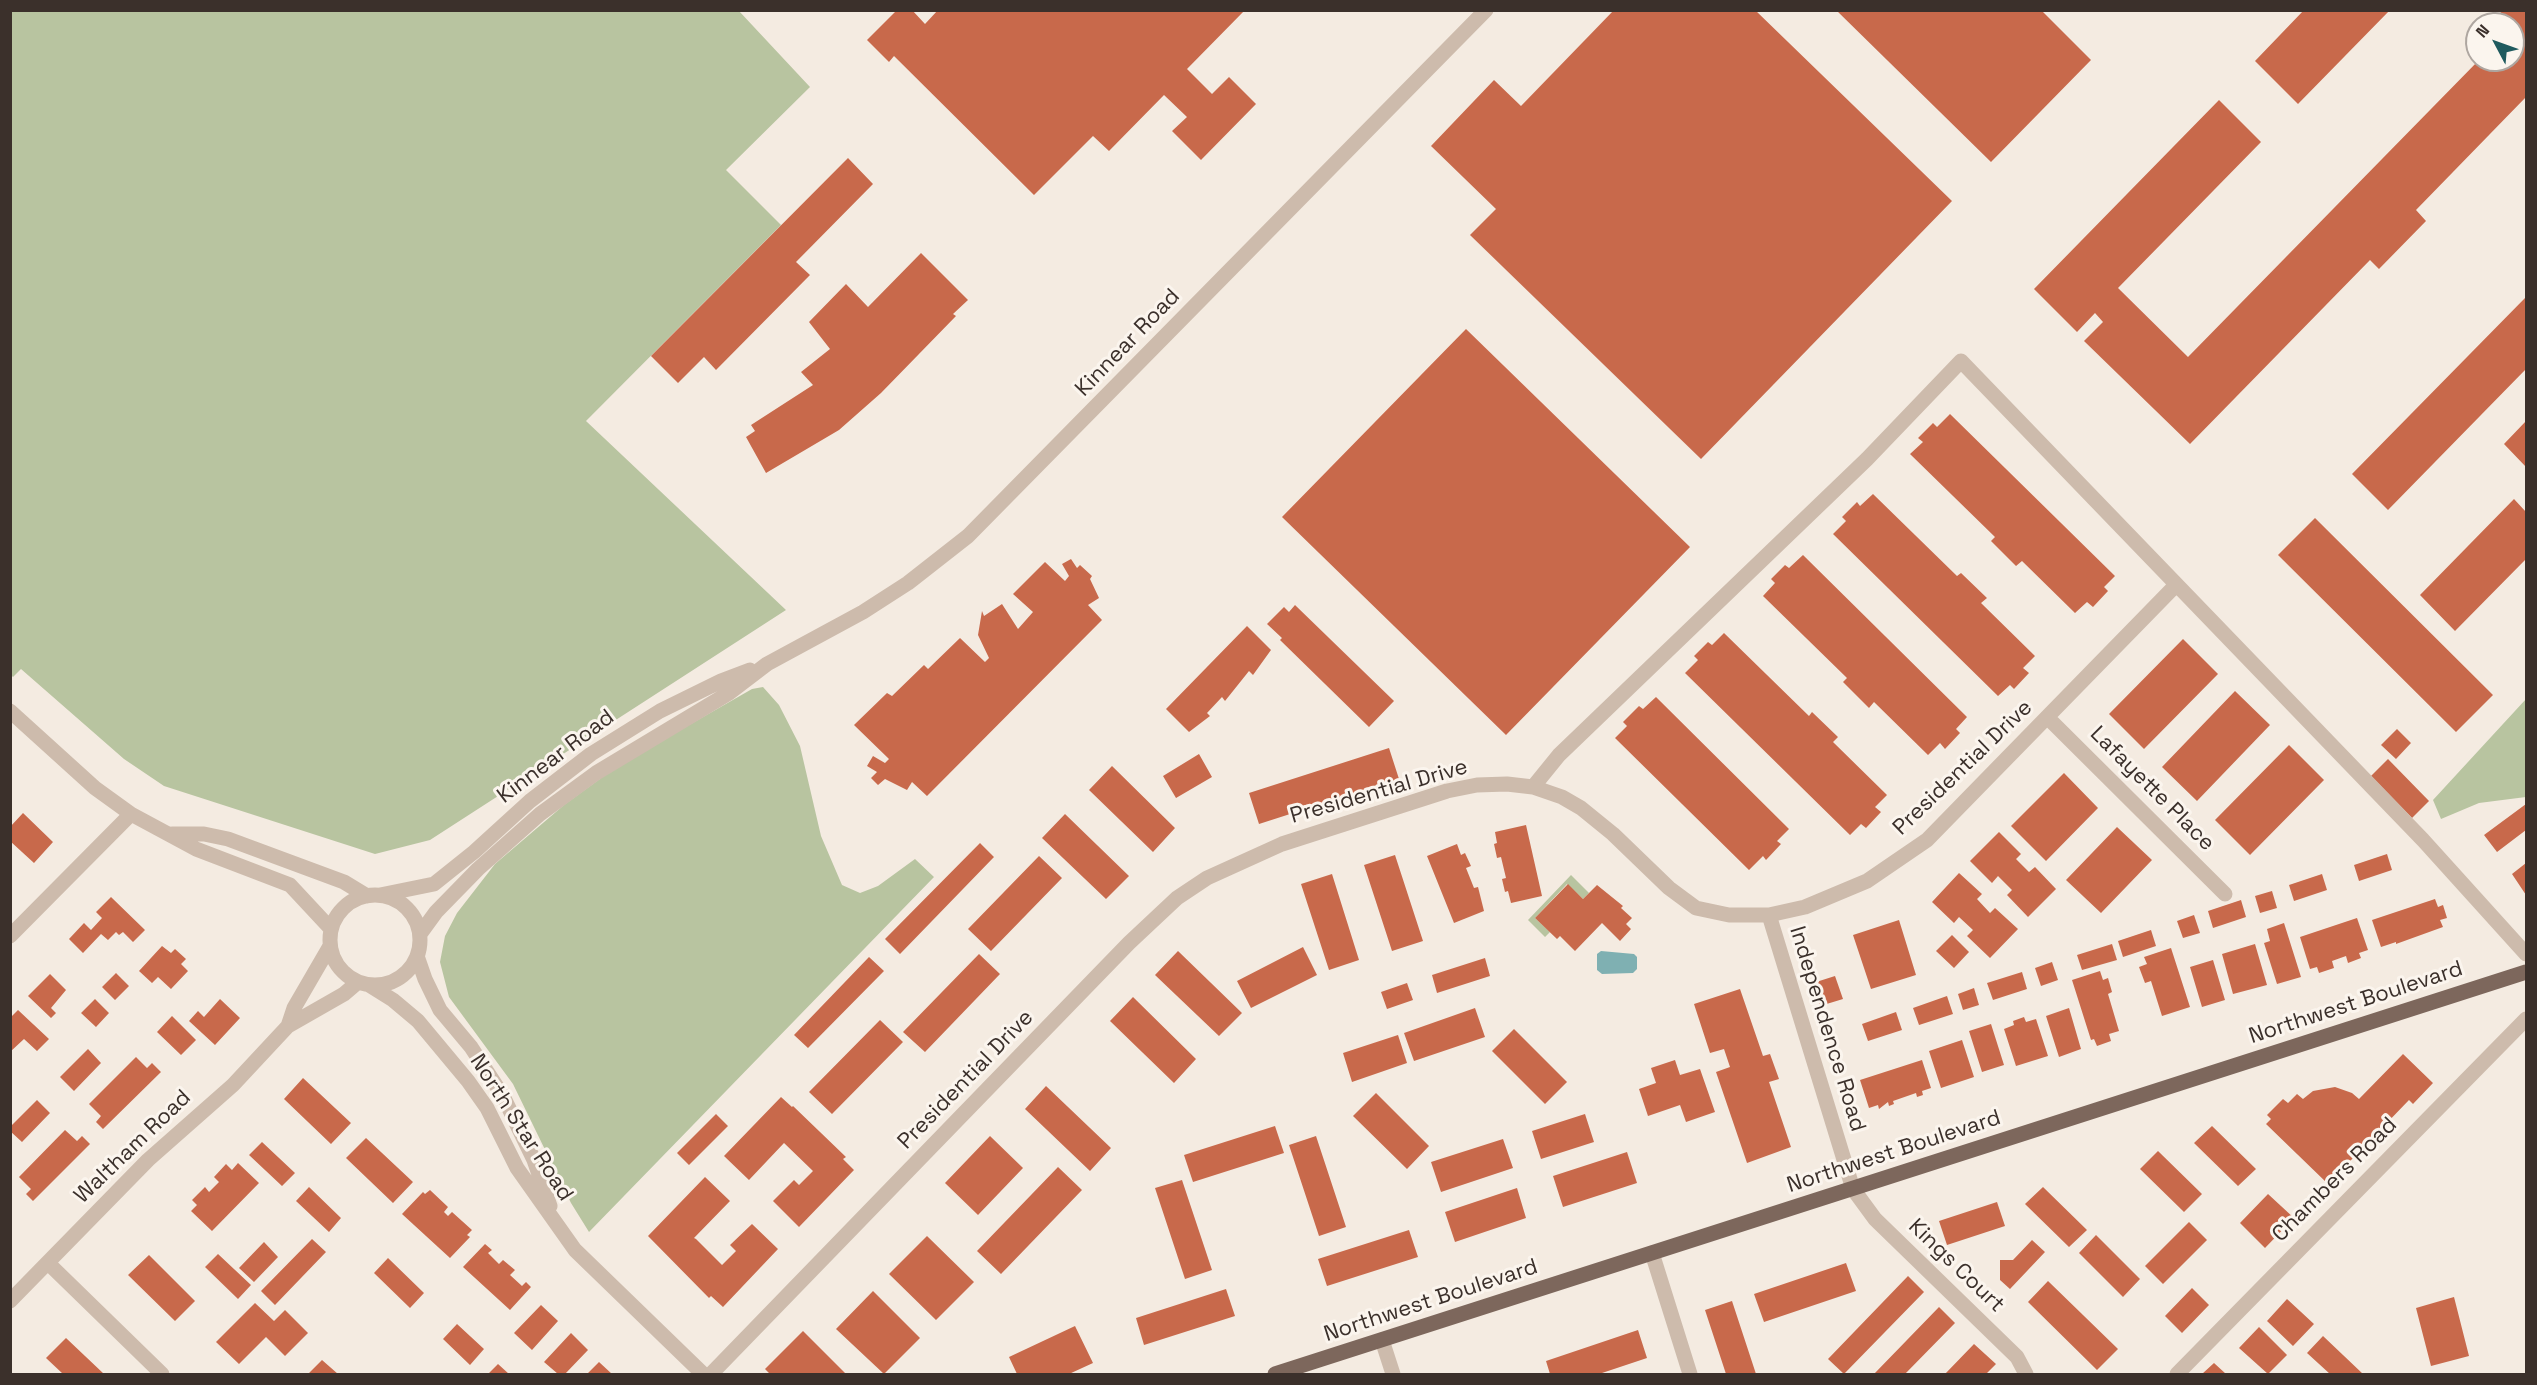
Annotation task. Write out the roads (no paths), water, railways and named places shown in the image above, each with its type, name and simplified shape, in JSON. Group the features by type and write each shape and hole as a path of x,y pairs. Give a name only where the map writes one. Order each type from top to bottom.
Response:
{"main road":[{"name":"Northwest Boulevard","path":"1275,1374 2526,972"}],"street":[{"name":"Kinnear Road","path":"374,896 434,884 474,852 530,801 591,754 660,711 721,681 767,664 863,612 908,583 968,536 1486,10"},
{"path":"1533,787 1558,756 1867,459 1961,361 2423,840 2526,954"},
{"name":"Presidential Drive","path":"711,1374 1129,943 1184,893 1207,878 1257,853 1447,790 1477,785 1533,787 1562,797 1581,808 1613,834 1668,888 1696,908 1729,915 1769,915 1805,907 1867,882 1927,840 2176,585"},
{"name":"Kinnear Road","path":"420,934 436,912 478,869 540,814 596,773 729,693 767,664"},
{"path":"10,711 94,788 131,814 172,834 196,849 290,885 331,929"},
{"name":"Lafayette Place","path":"2047,717 2225,894"},
{"path":"10,936 131,814"},
{"path":"172,834 204,834 228,839 344,882 374,896 399,902 407,908 420,934 417,956 410,969 398,979 384,984 364,984 339,968 330,946 331,929 344,908 374,896"},
{"name":"Independence Road","path":"1769,915 1852,1189"},
{"name":"Waltham Road","path":"288,1026 294,1008 330,946"},
{"name":"North Star Road","path":"417,956 424,979 440,1010 471,1047 503,1096 534,1160 555,1223"},
{"name":"Waltham Road","path":"10,1301 148,1160 233,1085 288,1026 364,984"},
{"name":"North Star Road","path":"364,984 393,1000 418,1021 468,1081 487,1108 517,1168 575,1250 703,1374"},
{"name":"Chambers Road","path":"2178,1374 2526,1019"},
{"name":"Kings Court","path":"1852,1189 1875,1219 2017,1357 2026,1374"},
{"path":"1652,1253 1690,1374"},
{"path":"48,1263 162,1374"},
{"path":"1382,1340 1393,1374"}],"water":[{"path":"1601,951 1634,954 1637,957 1637,969 1633,973 1602,974 1597,970 1597,954"}]}
